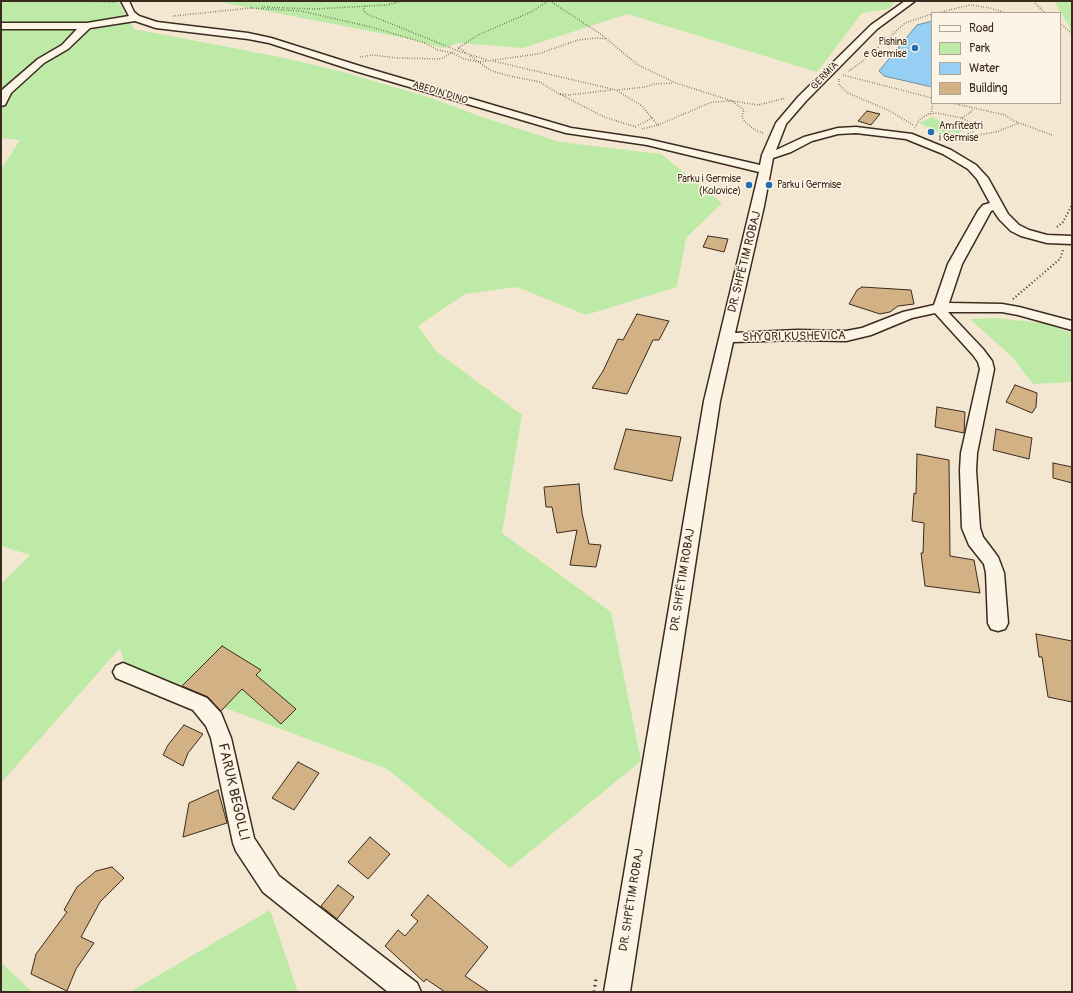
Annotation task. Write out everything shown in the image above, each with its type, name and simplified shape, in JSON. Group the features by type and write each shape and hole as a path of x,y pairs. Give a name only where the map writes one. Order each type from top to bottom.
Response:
{"street":[{"name":"GËRMIA","path":"765,170 768,155 781,124 802,99 828,71 874,27 911,1"},
{"path":"125,2 130,13 136,18"},
{"path":"1,26 87,26 136,18"},
{"name":"ABEDIN DINO","path":"136,18 161,26 248,36 271,41 359,69 570,131 647,142 765,170"},
{"path":"1,103 6,92 41,61 65,47 80,31 87,26"},
{"path":"768,155 787,150 808,139 838,131 914,130 972,167 982,178 996,205 1008,222 1015,228 1047,240 1067,241"},
{"name":"DR. SHPËTIM ROBAJ","path":"617,992 710,408 765,170"},
{"path":"996,205 987,208 984,211 955,264 940,308 942,314 978,352 985,361 988,369 968,453 968,470 971,528 975,540 992,562 995,573 998,623"},
{"name":"SHYQRI KUSHEVICA","path":"726,338 798,335 846,336 866,332 908,315 940,308 958,307 1002,308 1035,314 1072,326"},
{"name":"FARUK BEGOLLI","path":"123,672 200,704 214,720 221,738 244,842 271,884 408,992"}],"path":[{"path":"72,1 125,2"},
{"path":"172,16 270,6 314,9 387,5 403,1"},
{"path":"359,57 373,55 397,58 441,59 453,53 478,35 530,12 549,1 607,40 638,65 676,83 732,101 758,105 785,98 802,99"},
{"path":"1032,1 1043,12"},
{"path":"941,12 970,5 1002,12"},
{"path":"365,6 363,10 367,14 468,55 616,90 642,106 658,125"},
{"path":"250,8 301,11 371,27 425,43 438,50 453,53 464,59 479,62 538,54 578,40 597,38 607,40"},
{"path":"931,14 905,23 864,60 843,75 839,79 839,85 848,93 888,110 914,130 918,120 931,114 948,114 962,118 974,125 974,131 962,137"},
{"path":"1061,24 1072,34"},
{"path":"459,48 490,70 505,75 540,82 559,94 604,117 637,126"},
{"path":"828,71 931,98"},
{"path":"559,94 568,96 645,87 668,82 676,83"},
{"path":"634,131 658,125 712,102 732,101 744,110 742,118 751,127 759,132 775,136"},
{"path":"931,114 933,104"},
{"path":"956,104 1005,115 1020,123 1052,134"},
{"path":"962,118 972,111 972,108"},
{"path":"628,129 652,118"},
{"path":"941,138 971,137 996,132 1020,123"},
{"path":"1047,240 1045,233 1046,231 1058,227 1063,222 1072,205"},
{"path":"1002,308 1060,259 1067,241"}],"green space":[{"path":"1,1 118,1 134,29 285,58 343,72 431,98 485,118 560,142 661,154 722,203 686,238 677,287 586,315 517,287 465,294 418,326 436,351 522,415 502,533 611,612 641,761 510,868 387,769 127,671 120,648 1,783 1,584 30,555 1,546 1,169 20,140 1,138"},
{"path":"215,1 896,1 889,9 862,13 817,72 627,14 523,48 458,43 443,48 410,39"},
{"path":"1054,1 1072,1 1072,37 1069,26"},
{"path":"932,117 963,131 950,138 919,123"},
{"path":"995,318 1043,323 1072,333 1072,382 1033,384 1012,357 970,319"},
{"path":"270,910 298,992 130,992"},
{"path":"1,962 32,992 1,992"}],"water":[{"name":"Pishina e Gërmisë","path":"931,21 931,87 884,76 879,71 917,25"}],"building":[{"path":"867,111 880,114 871,125 858,121"},
{"path":"708,236 728,239 724,252 703,247"},
{"path":"862,287 911,290 914,304 898,306 890,312 880,314 849,304 857,290"},
{"path":"637,314 669,321 659,340 653,340 627,394 592,388 603,371 618,339 623,340"},
{"path":"1015,385 1037,393 1036,407 1032,413 1006,402"},
{"path":"937,407 965,412 964,433 935,427"},
{"path":"626,429 681,437 672,481 614,469"},
{"path":"996,429 1032,438 1029,459 993,450"},
{"path":"917,454 949,460 950,556 974,560 980,593 925,586 921,553 923,553 924,523 912,521 914,493 916,494"},
{"path":"1053,463 1072,467 1072,483 1053,478"},
{"path":"579,484 582,513 589,544 601,545 596,567 570,565 577,530 557,533 552,507 546,507 544,487"},
{"path":"1036,634 1072,641 1072,702 1048,697 1042,657 1039,657"},
{"path":"222,646 261,670 256,675 296,709 281,724 242,689 221,711 208,697 182,686"},
{"path":"184,725 203,734 188,753 183,766 163,755 168,745"},
{"path":"298,762 319,773 294,810 272,798"},
{"path":"218,790 227,823 183,837 189,803"},
{"path":"370,837 390,854 368,879 348,862"},
{"path":"112,867 124,878 100,902 81,937 94,943 76,969 67,991 31,974 36,954 67,912 64,910 77,887 96,871"},
{"path":"338,885 354,897 337,919 321,906"},
{"path":"428,895 488,947 465,976 489,992 445,992 426,979 424,982 385,946 398,930 405,936 418,921 411,915"}],"place":[{"name":"Pishina e Gërmisë","path":"915,48"},
{"name":"Amfiteatri i Gërmisë","path":"931,132"},
{"name":"Parku i Germise (Kolovice)","path":"749,185"},
{"name":"Parku i Gërmise","path":"769,185"}]}
